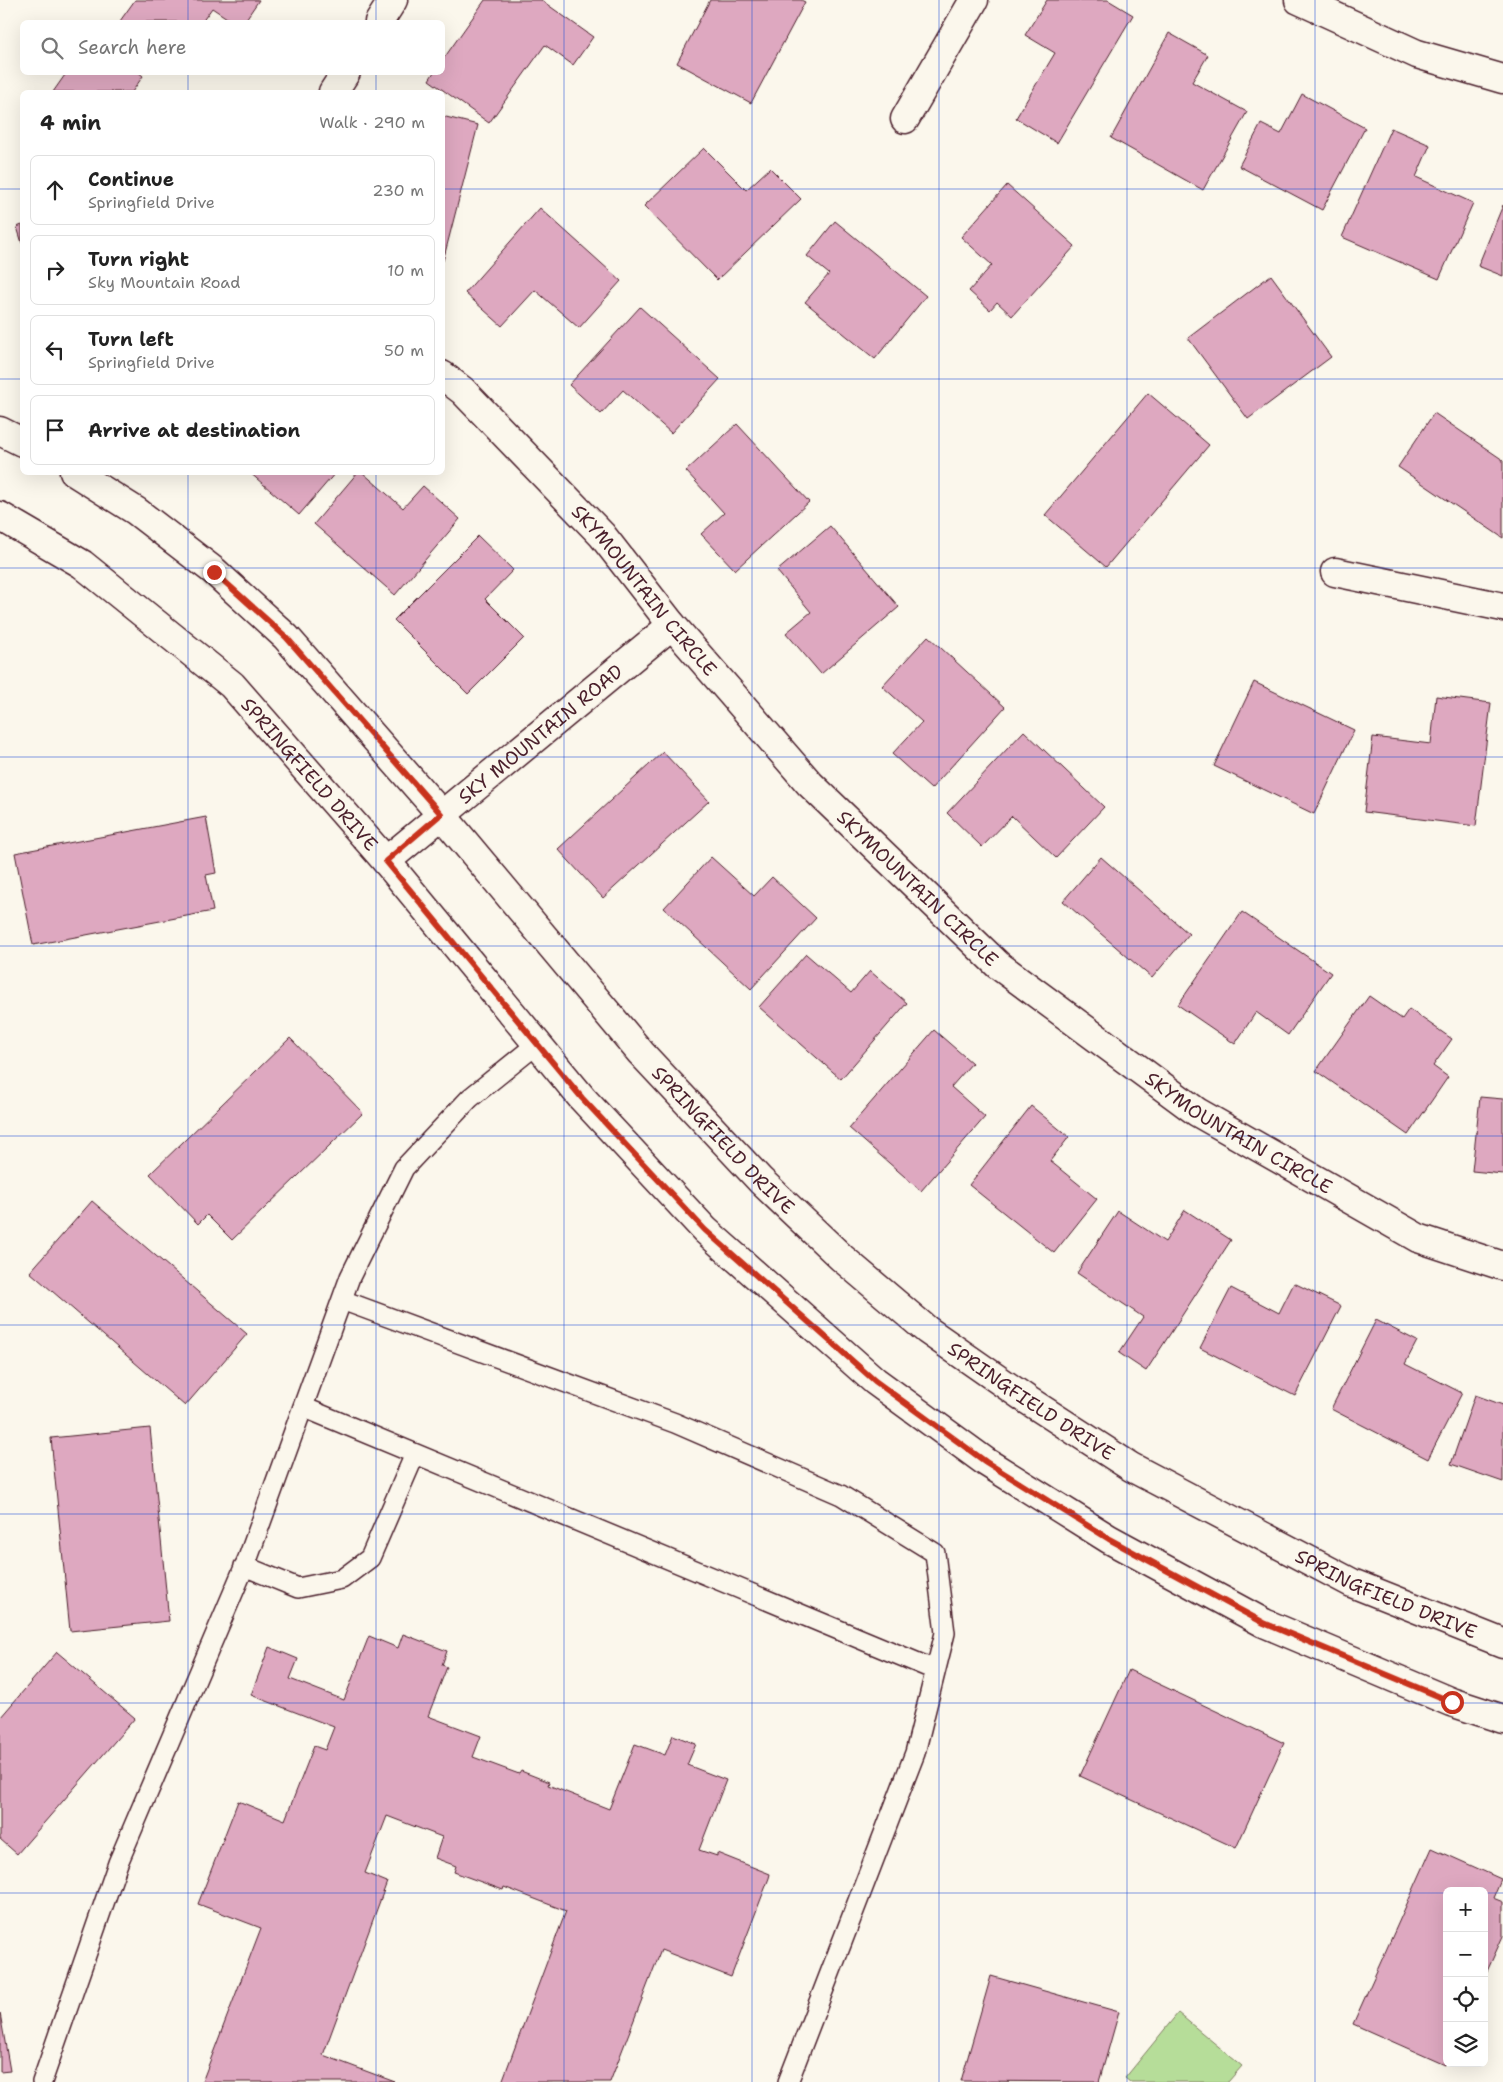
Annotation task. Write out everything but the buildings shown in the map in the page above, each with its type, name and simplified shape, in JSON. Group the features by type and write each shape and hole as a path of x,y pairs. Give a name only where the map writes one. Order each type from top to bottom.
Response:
{"street":[{"path":"380,20 393,0"},
{"path":"905,119 974,0"},
{"path":"1299,0 1418,54 1503,80"},
{"path":"333,90 344,75"},
{"name":"SKYMOUNTAIN CIRCLE","path":"445,377 463,392 602,535 672,625 810,784 998,965 1198,1112 1418,1238 1503,1266"},
{"path":"0,431 20,441"},
{"name":"SPRINGFIELD DRIVE","path":"79,475 144,517 214,572 286,637 441,814 641,1053 760,1181 842,1258 927,1330 1028,1401 1130,1467 1352,1583 1503,1644"},
{"name":"SPRINGFIELD DRIVE","path":"0,516 82,564 232,685 386,861 582,1098 705,1230 875,1381 986,1462 1109,1539 1264,1623 1452,1702 1503,1718"},
{"path":"1335,572 1503,606"},
{"name":"SKY MOUNTAIN ROAD","path":"386,861 672,625"}],"lane":[{"path":"42,2082 118,1864 244,1566 350,1277 404,1168 470,1098 537,1044"},
{"path":"342,1300 675,1423 841,1495 935,1553 945,1633 915,1753 788,2082"},
{"path":"303,1407 935,1670"},
{"path":"244,1566 298,1588 342,1579 370,1558 415,1454"}],"green space":[{"path":"1178,2013 1242,2066 1228,2082 1130,2082 1125,2078"}],"route":[{"path":"214,572 286,637 441,814 386,861 582,1098 705,1230 875,1381 986,1462 1109,1539 1264,1623 1452,1702"}]}
